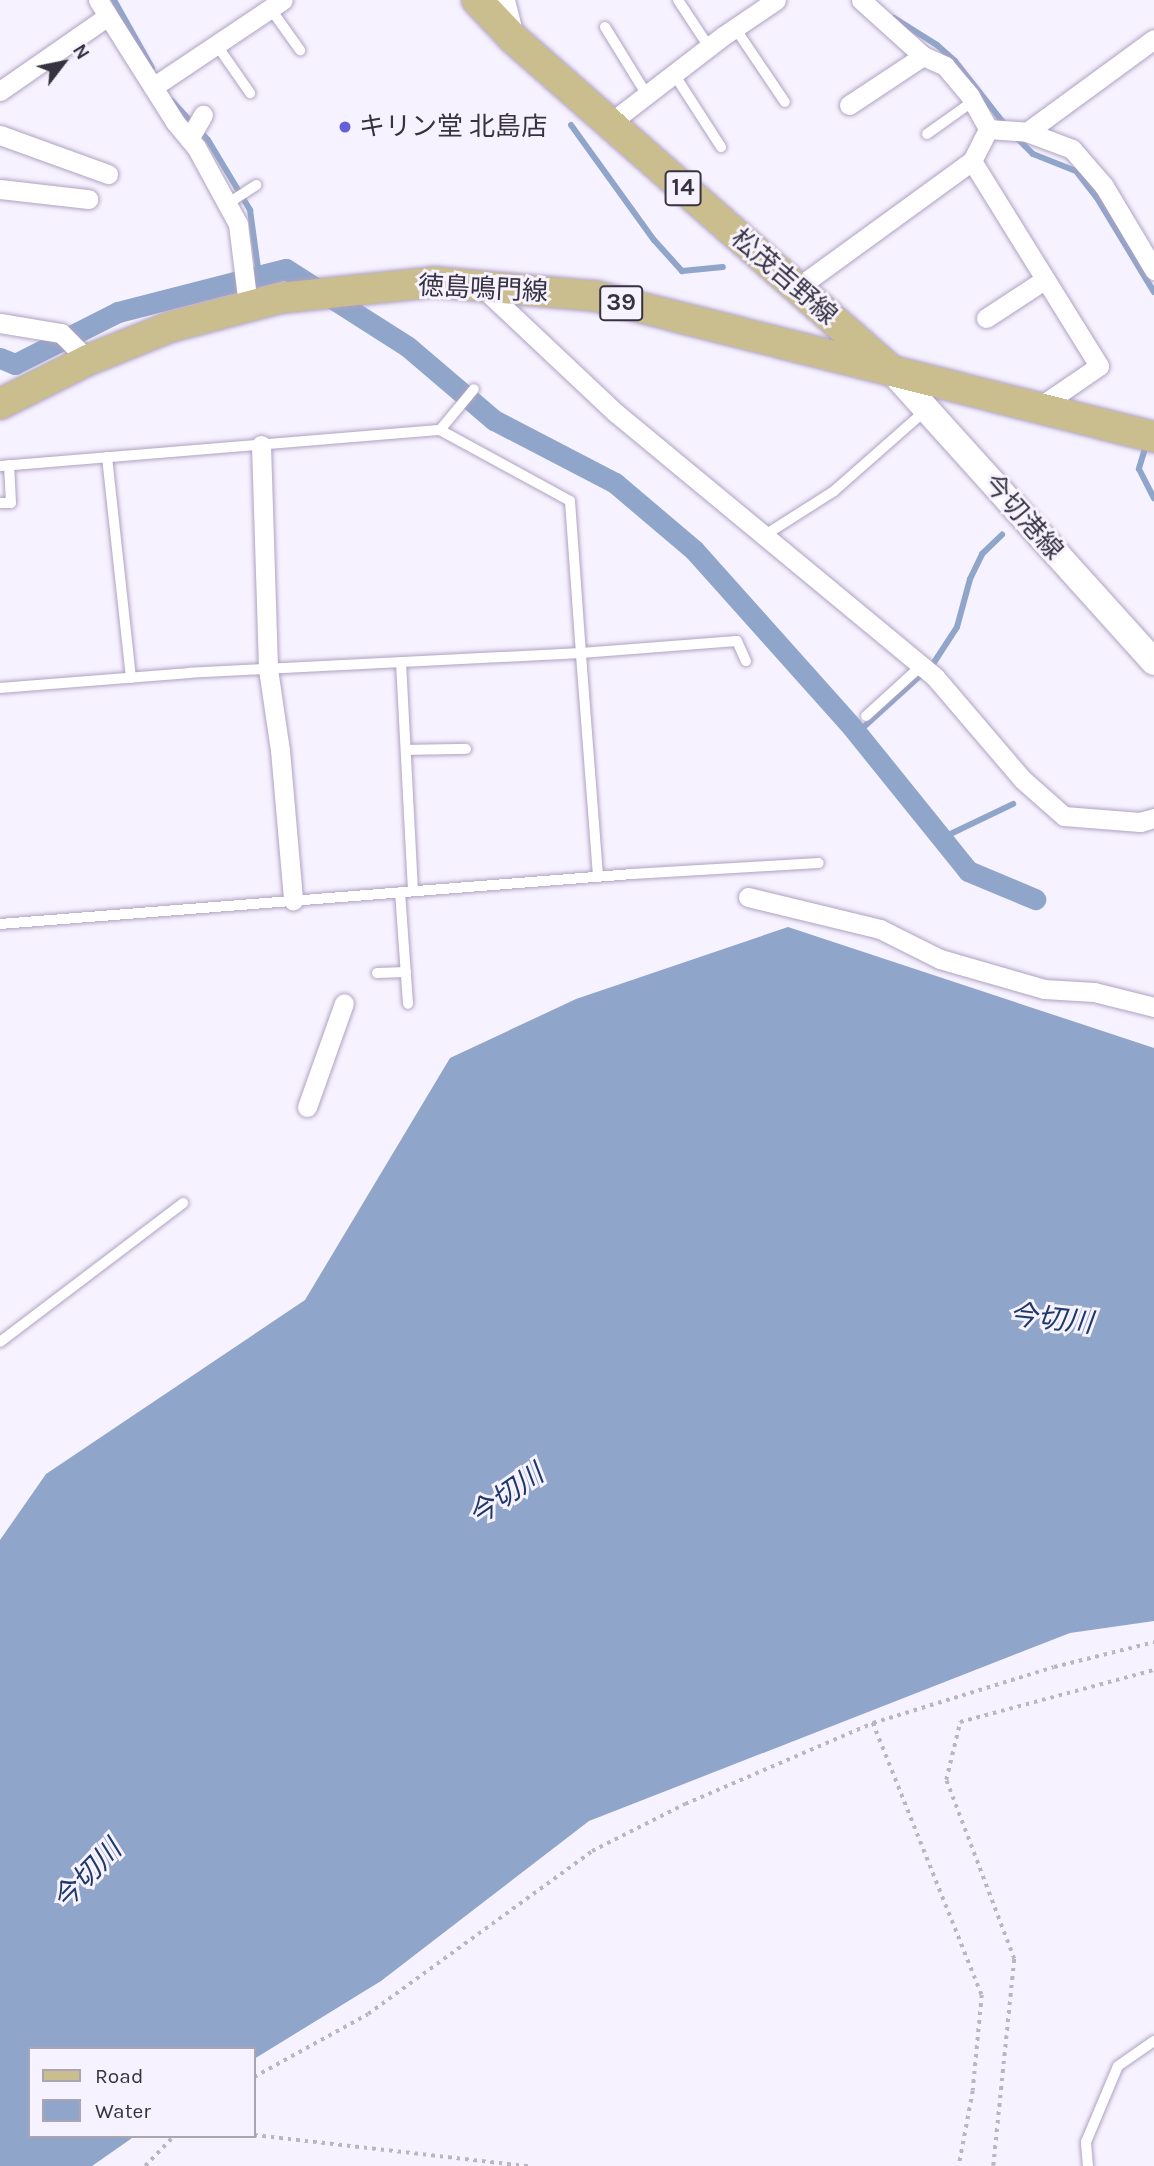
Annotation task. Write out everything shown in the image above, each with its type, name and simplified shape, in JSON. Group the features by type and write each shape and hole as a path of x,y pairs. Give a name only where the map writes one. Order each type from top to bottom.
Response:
{"main road":[{"name":"松茂吉野線","path":"477,0 515,40 893,372 1154,436"},
{"name":"徳島鳴門線","path":"0,404 89,360 170,327 248,306 307,295 434,282 594,296 893,372"},
{"name":"今切港線","path":"893,372 1154,662"}],"street":[{"path":"505,0 515,40"},
{"path":"610,123 709,47 776,0"},
{"path":"861,0 923,56 945,66 988,129"},
{"path":"153,87 276,4"},
{"path":"0,92 103,8 189,139 238,224 248,306"},
{"path":"1027,132 1154,39"},
{"path":"849,105 923,56"},
{"path":"189,139 203,115"},
{"path":"988,129 1027,132 1072,149 1104,186 1154,270"},
{"path":"797,289 972,161 988,129"},
{"path":"0,135 108,174"},
{"path":"972,161 1099,366 1038,408"},
{"path":"0,189 88,200"},
{"path":"985,318 1044,280"},
{"path":"481,286 616,413 935,677 1022,779 1064,816 1140,822 1154,818"},
{"path":"0,323 61,333 89,360"},
{"path":"261,445 268,669 293,900"},
{"path":"748,897 880,929 940,959 1044,989 1094,992 1154,1007"},
{"path":"307,1107 344,1003"}],"lane":[{"path":"678,0 709,47"},
{"path":"276,4 300,50"},
{"path":"605,27 647,95"},
{"path":"735,28 785,102"},
{"path":"216,44 250,93"},
{"path":"674,74 721,148"},
{"path":"927,134 972,102"},
{"path":"227,204 256,185"},
{"path":"440,430 474,389"},
{"path":"765,535 834,491 926,410"},
{"path":"0,503 11,503 5,466 440,430 570,501 598,876"},
{"path":"107,457 131,678"},
{"path":"0,688 737,641 746,661"},
{"path":"401,662 413,891"},
{"path":"866,716 922,666"},
{"path":"406,750 466,749"},
{"path":"0,924 598,876 819,863"},
{"path":"400,892 408,1004"},
{"path":"377,973 406,972"},
{"path":"0,1342 183,1203"},
{"path":"1088,2166 1086,2142 1118,2066 1154,2041"}],"path":[{"path":"256,2076 368,2014 592,1851 761,1769 873,1723 1054,1667 1154,1643"},
{"path":"993,2166 1014,1959 946,1780 960,1722 1154,1670"},
{"path":"873,1723 982,1995 974,2091 959,2166"},
{"path":"256,2135 528,2166"},
{"path":"145,2166 172,2138"}],"water":[{"name":"今切川","path":"788,927 1154,1048 1154,1621 1070,1633 589,1821 381,1981 256,2058 256,2047 28,2047 28,2138 132,2138 92,2166 0,2166 0,1540 46,1474 305,1300 450,1058 576,999"}],"waterway":[{"path":"114,0 152,68"},
{"path":"894,18 937,45 955,61 1006,126"},
{"path":"172,101 208,140 250,210 259,276"},
{"path":"571,125 654,240 682,271 723,267"},
{"path":"1013,134 1033,154 1076,171 1097,198 1154,292"},
{"path":"0,358 15,364 118,312 286,269 407,346 494,420 615,483 694,550 852,727 968,871 1035,899"},
{"path":"1147,442 1139,469 1154,498"},
{"path":"857,733 933,664 957,627 970,579 982,554 1002,535"},
{"path":"942,838 1013,804"}],"place":[{"name":"キリン堂 北島店","path":"345,127"}]}
